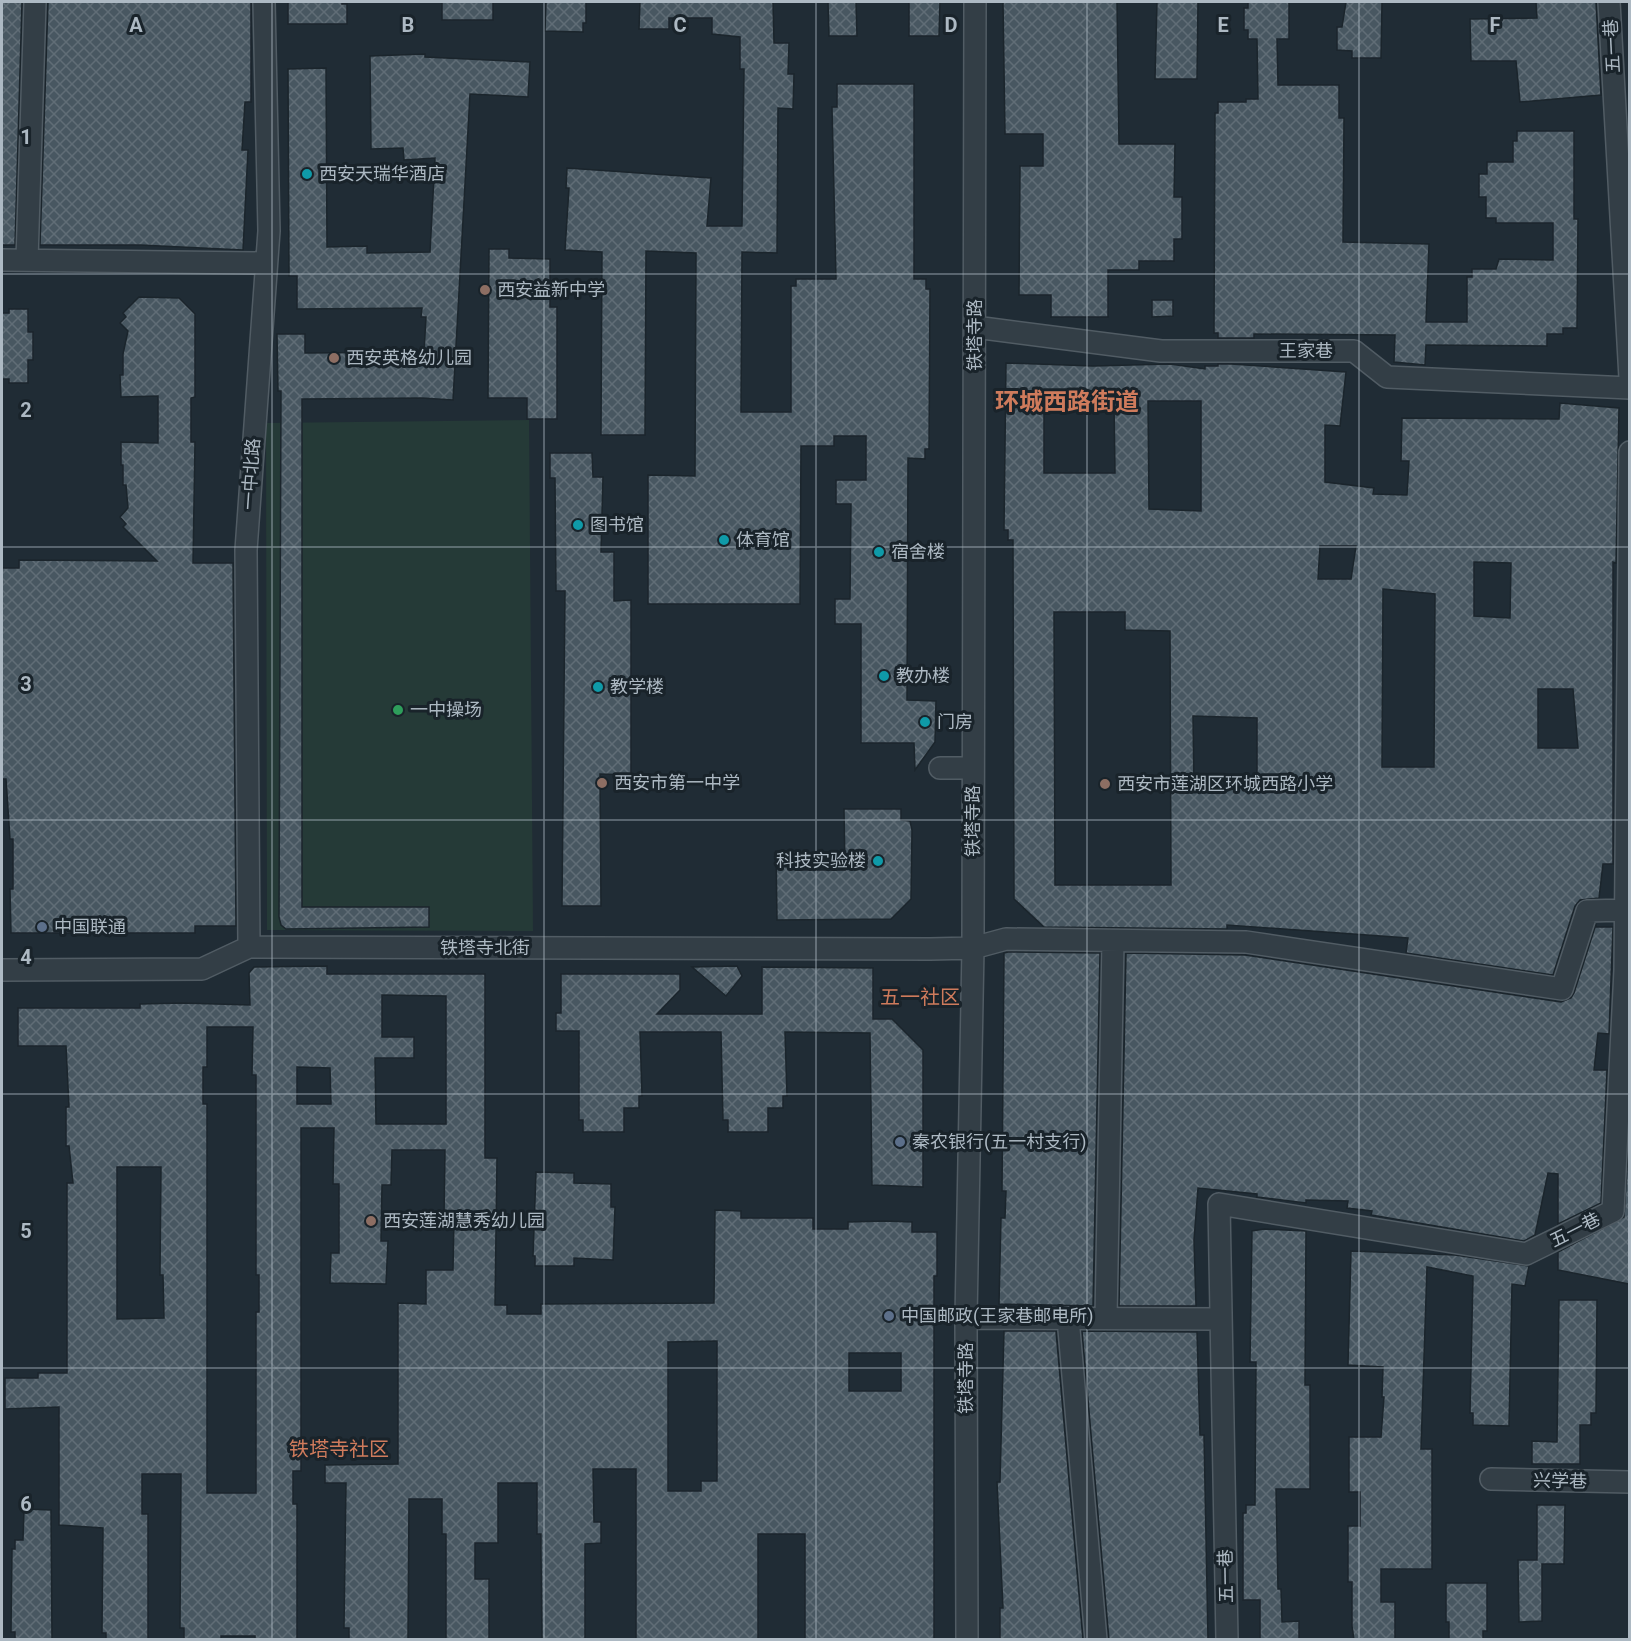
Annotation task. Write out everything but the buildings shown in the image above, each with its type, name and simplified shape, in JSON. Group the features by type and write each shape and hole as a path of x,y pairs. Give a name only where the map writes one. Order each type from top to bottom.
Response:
{"street":[{"path":"27,260 35,2"},
{"name":"一中北路","path":"249,947 246,550 269,231 264,2"},
{"name":"铁塔寺路","path":"967,1640 966,1318 972,948 975,2"},
{"name":"五一巷","path":"1609,2 1629,378"},
{"path":"2,260 267,263"},
{"name":"王家巷","path":"975,327 1161,351 1354,351 1387,377 1629,388"},
{"name":"五一巷","path":"1227,1640 1219,1204 1526,1254 1613,1211 1625,910 1629,452"},
{"path":"940,768 973,768"},
{"name":"铁塔寺北街","path":"2,970 202,969 249,947 972,948 1006,939 1246,942 1562,989 1587,911 1625,910"},
{"path":"1106,1318 1113,942"},
{"path":"966,1318 1221,1319"},
{"path":"1068,1318 1096,1640"},
{"name":"兴学巷","path":"1491,1479 1629,1482"}],"green space":[{"name":"一中操场","path":"529,420 533,931 267,930 266,423"}],"place":[{"name":"西安天瑞华酒店","path":"307,174"},
{"name":"西安益新中学","path":"485,290"},
{"name":"西安英格幼儿园","path":"334,358"},
{"name":"图书馆","path":"578,525"},
{"name":"体育馆","path":"724,540"},
{"name":"宿舍楼","path":"879,552"},
{"name":"教办楼","path":"884,676"},
{"name":"教学楼","path":"598,687"},
{"name":"一中操场","path":"398,710"},
{"name":"门房","path":"925,722"},
{"name":"西安市第一中学","path":"602,783"},
{"name":"西安市莲湖区环城西路小学","path":"1105,784"},
{"name":"科技实验楼","path":"878,861"},
{"name":"中国联通","path":"42,927"},
{"name":"秦农银行(五一村支行)","path":"900,1142"},
{"name":"西安莲湖慧秀幼儿园","path":"371,1221"},
{"name":"中国邮政(王家巷邮电所)","path":"889,1316"}],"district":[{"name":"环城西路街道","path":"1067,402"},
{"name":"五一社区","path":"920,997"},
{"name":"铁塔寺社区","path":"339,1449"}]}
